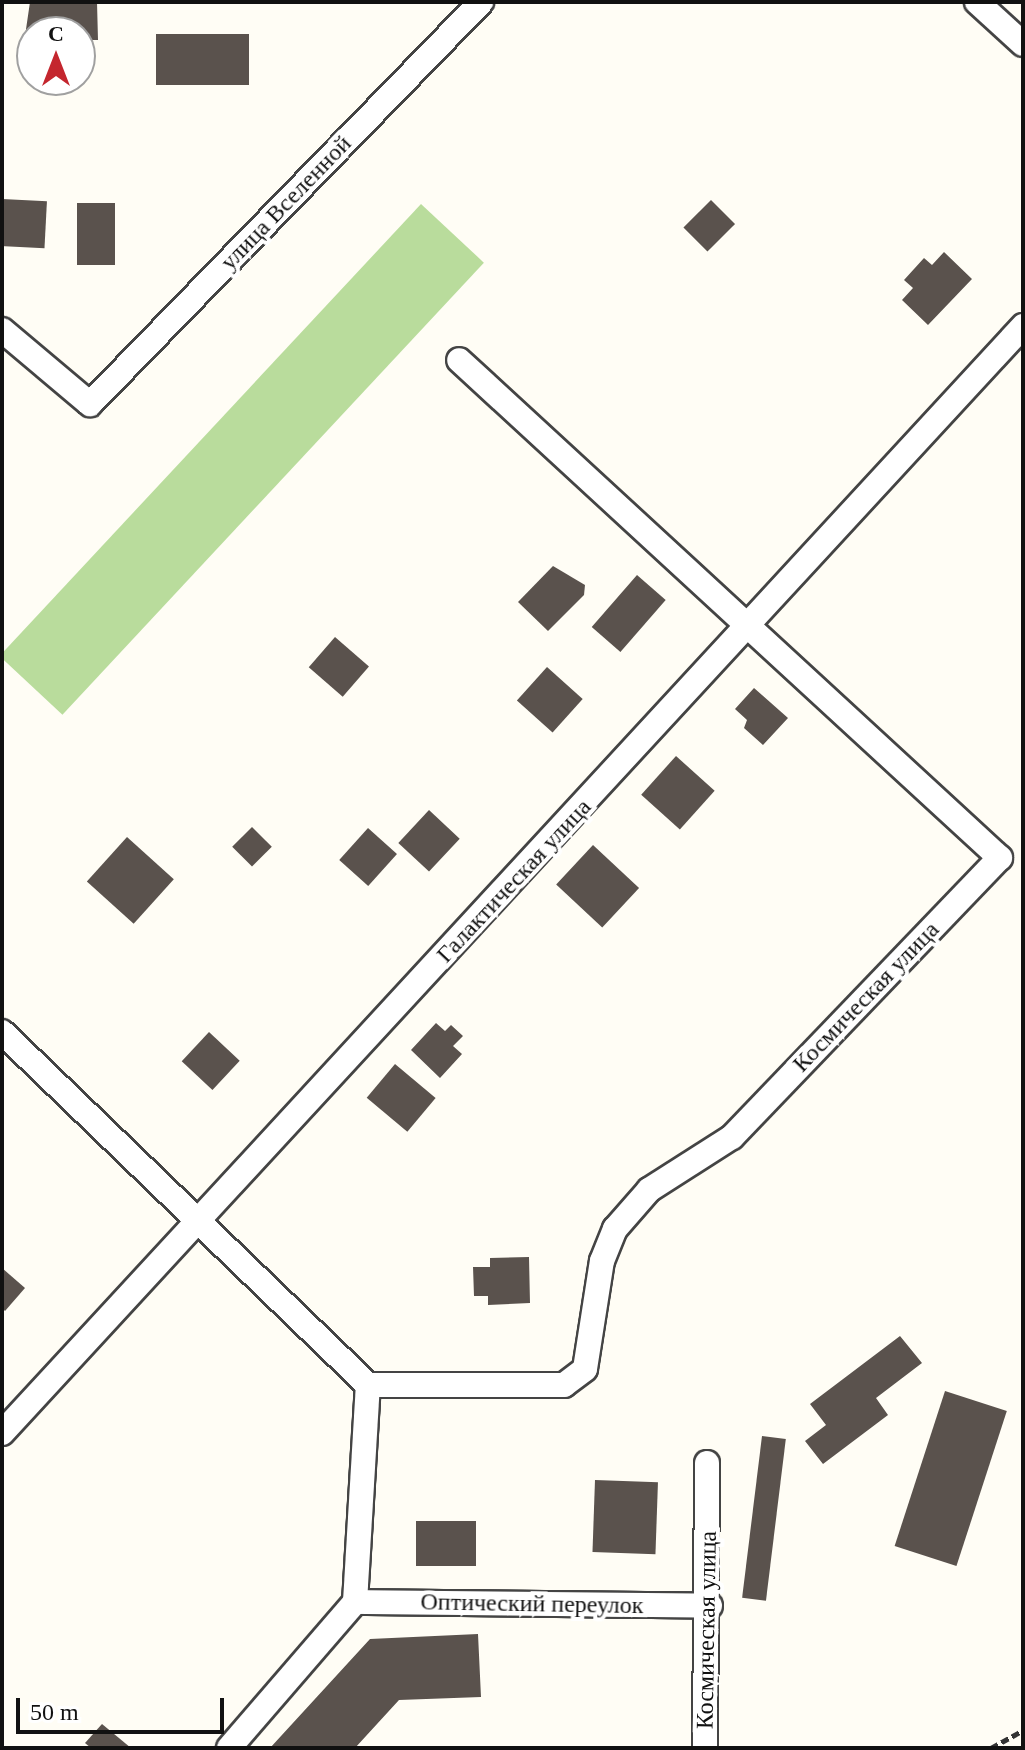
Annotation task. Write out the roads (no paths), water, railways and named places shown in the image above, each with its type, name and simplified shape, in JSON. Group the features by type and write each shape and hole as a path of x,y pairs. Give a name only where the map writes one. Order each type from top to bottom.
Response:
{"street":[{"name":"улица Вселенной","path":"2,330 90,404 481,2"},
{"path":"977,2 1023,44"},
{"name":"Галактическая улица","path":"2,1433 749,627 1023,326"},
{"path":"459,360 749,627"},
{"name":"Космическая улица","path":"368,1385 564,1385 585,1369 602,1261 615,1229 649,1190 732,1137 1000,858 749,627"},
{"path":"2,1032 368,1385 355,1602 229,1748"},
{"name":"Космическая улица","path":"705,1748 710,1606 707,1463"},
{"name":"Оптический переулок","path":"355,1602 710,1606"}]}
